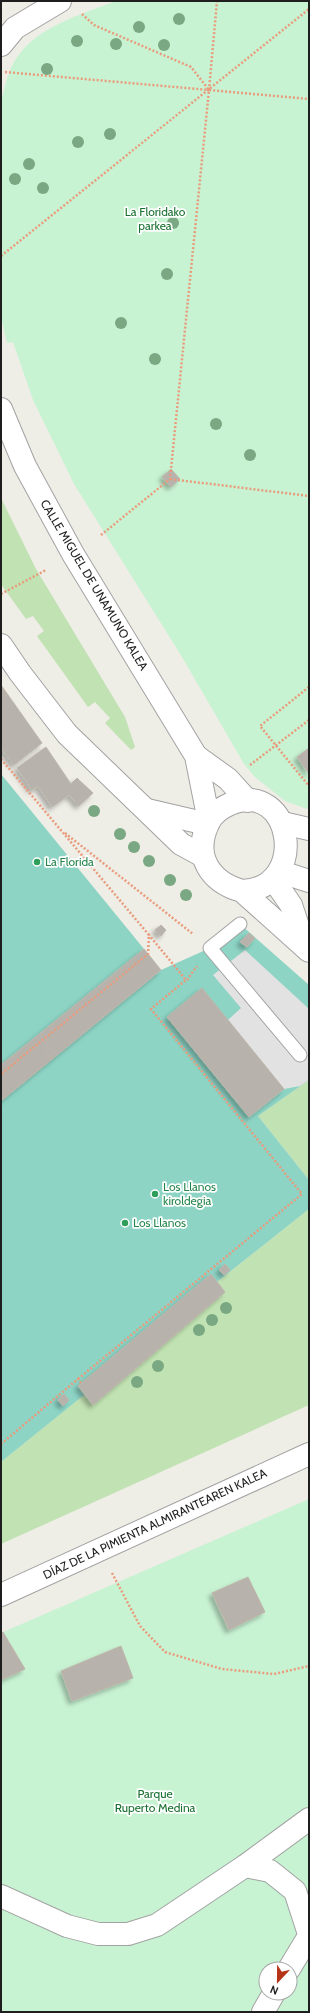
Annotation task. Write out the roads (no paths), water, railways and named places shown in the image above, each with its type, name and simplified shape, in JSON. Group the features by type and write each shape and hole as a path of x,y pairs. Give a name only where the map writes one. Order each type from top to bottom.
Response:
{"street":[{"path":"1,45 8,27 69,5"},
{"name":"CALLE MIGUEL DE UNAMUNO KALEA","path":"1,409 25,466 73,554 196,756"},
{"path":"1,645 20,673 67,734 181,844 203,856"},
{"path":"196,756 228,778 248,801"},
{"path":"196,756 208,822 202,842 203,856 208,869 217,879 228,887 242,891 254,891 279,877 290,861 293,849 292,836 287,824 277,812 263,804 248,801 236,802 224,807 208,822"},
{"path":"147,810 208,822"},
{"path":"287,824 309,829"},
{"path":"279,877 309,882"},
{"path":"279,877 307,950"},
{"path":"242,891 307,950"},
{"name":"DÍAZ DE LA PIMIENTA ALMIRANTEAREN KALEA","path":"1,1595 309,1454"},
{"path":"1,1896 67,1926 98,1934 128,1934 157,1925 245,1866 309,1819"},
{"path":"245,1866 270,1871 295,1891 309,1935 294,1961"},
{"path":"263,2012 269,2001"}],"lane":[{"path":"240,924 210,948 300,1055"}],"place":[{"name":"La Florida","path":"37,862"},
{"name":"Los Llanos kiroldegia","path":"155,1194"},
{"name":"Los Llanos","path":"125,1223"}],"park label":[{"name":"La Floridako parkea","path":"155,219"},
{"name":"Parque Ruperto Medina","path":"155,1801"}]}
